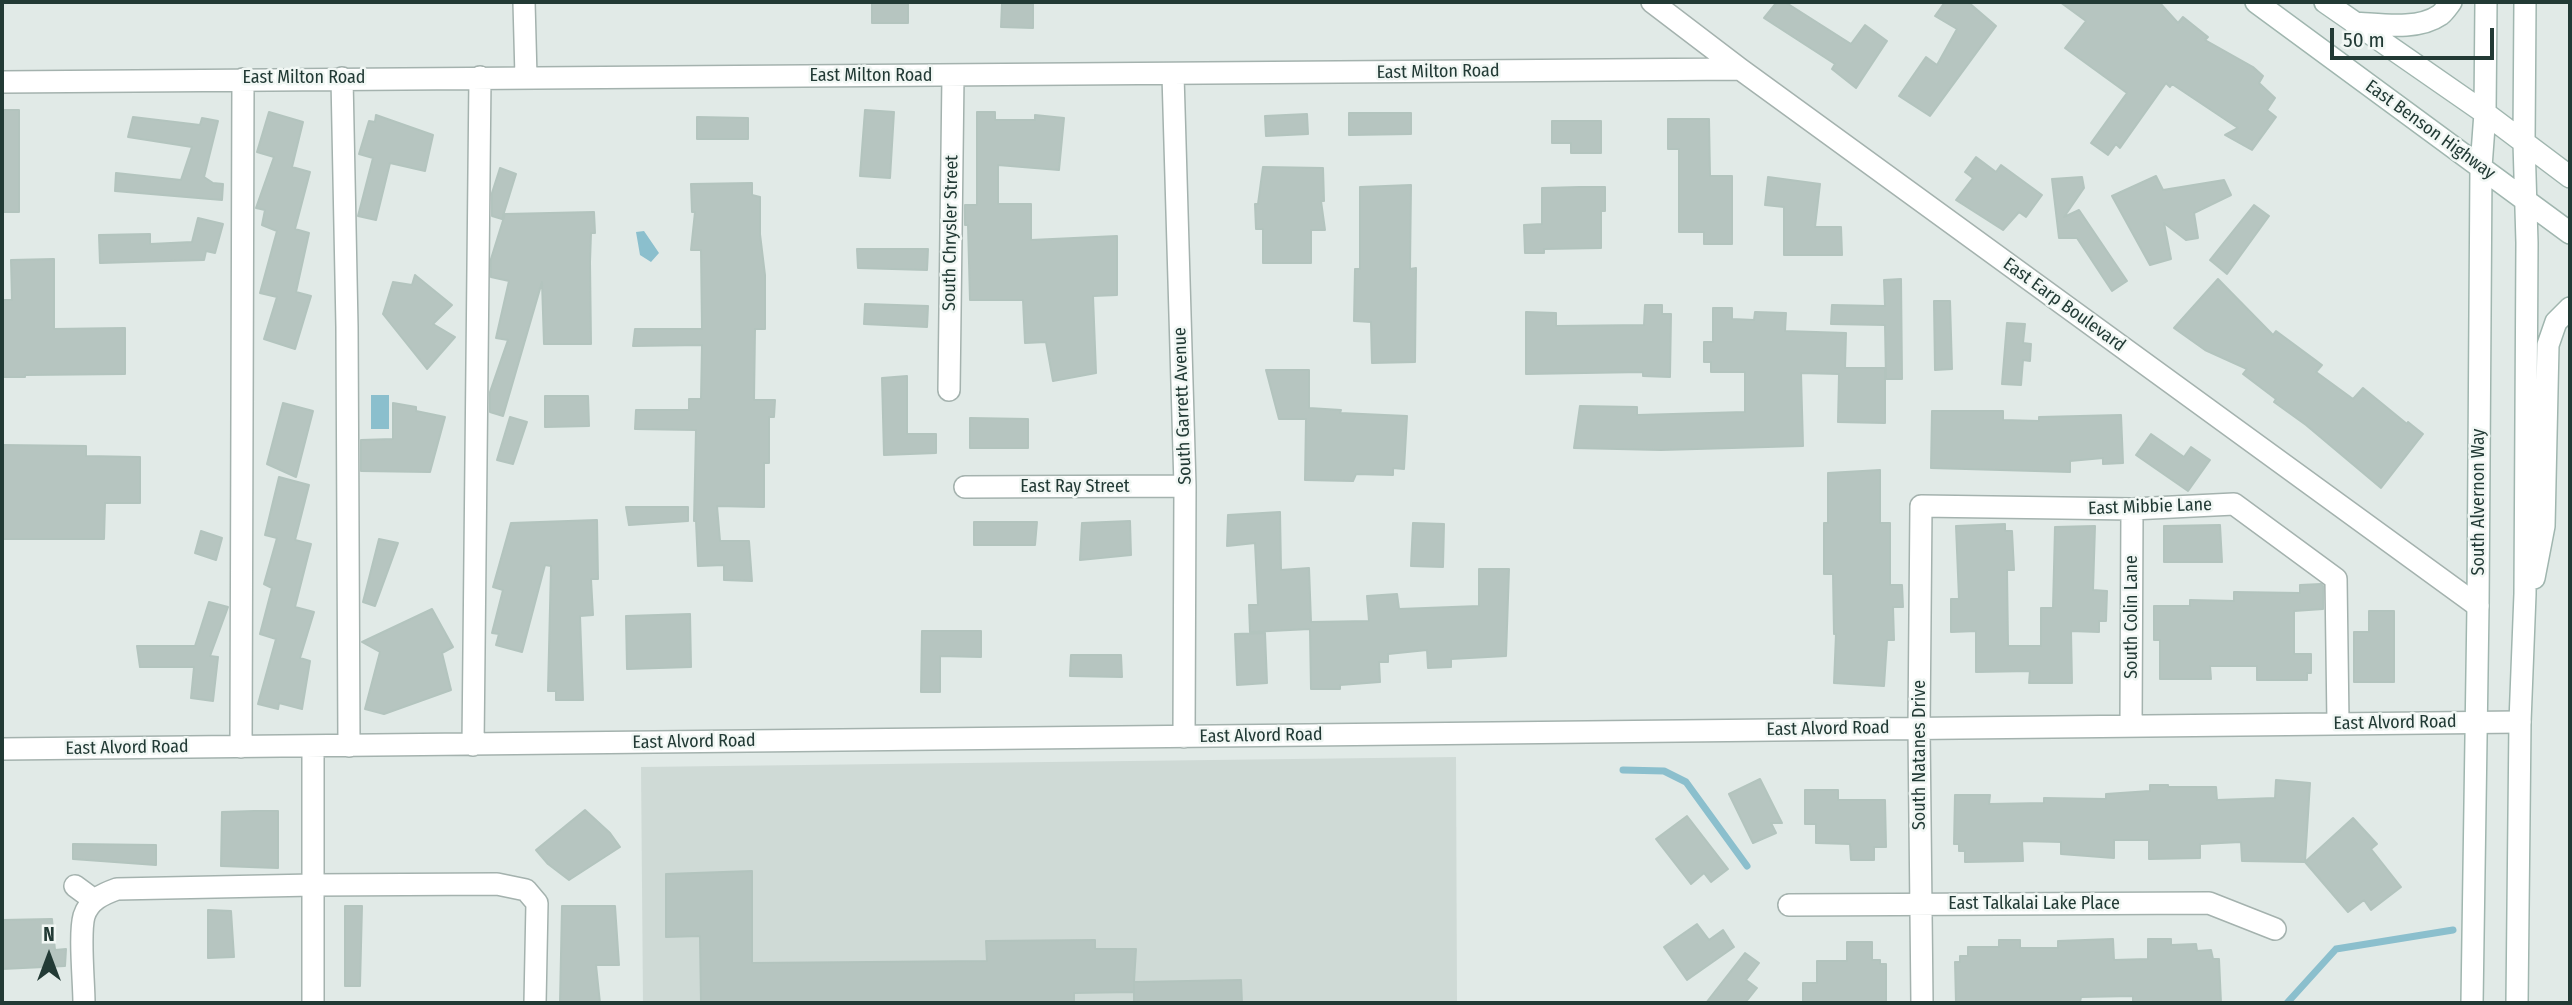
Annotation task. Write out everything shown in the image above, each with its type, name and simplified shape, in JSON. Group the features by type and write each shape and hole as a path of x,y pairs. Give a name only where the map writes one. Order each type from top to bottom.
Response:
{"street":[{"path":"524,2 526,77"},
{"name":"East Earp Boulevard","path":"1652,2 1740,69 2478,606"},
{"name":"East Benson Highway","path":"2256,2 2570,233"},
{"path":"2325,2 2485,113 2570,177"},
{"path":"2354,23 2420,22 2440,15 2451,2"},
{"name":"South Alvernon Way","path":"2472,1003 2481,167 2485,113 2486,2"},
{"path":"2517,1003 2527,253 2524,142 2525,2"},
{"name":"East Milton Road","path":"2,82 1740,69"},
{"name":"South Garrett Avenue","path":"1173,75 1185,486 1184,737"},
{"name":"South Chrysler Street","path":"949,390 953,76"},
{"path":"473,745 480,77"},
{"path":"342,78 347,327 349,746"},
{"path":"241,747 243,79"},
{"path":"2524,617 2544,526 2548,345 2556,322 2570,308"},
{"name":"East Ray Street","path":"965,487 1185,486"},
{"name":"East Mibbie Lane","path":"1921,506 2132,509 2234,504 2336,579 2338,723"},
{"name":"South Natanes Drive","path":"1921,506 1919,728 1922,1003"},
{"name":"South Colin Lane","path":"2132,509 2132,726"},
{"name":"East Alvord Road","path":"2,749 2520,722"},
{"path":"313,746 313,1003"},
{"path":"85,1003 85,915 94,900 117,889 497,884 536,886 536,1003"},
{"path":"75,886 94,900"},
{"name":"East Talkalai Lake Place","path":"1789,905 2209,903 2275,929"}],"shaded area":[{"path":"1456,757 1457,1003 643,1003 641,767"}],"water":[{"path":"644,231 659,253 651,262 640,255 636,232"},
{"path":"371,395 389,395 389,429 371,429"}],"building":[{"path":"872,2 908,2 908,23 872,23"},
{"path":"1777,2 1785,2 1851,44 1865,25 1887,41 1856,88 1832,69 1835,64 1764,18"},
{"path":"1945,2 1968,2 1996,26 1930,116 1899,96 1926,57 1937,65 1957,29 1935,16"},
{"path":"2060,2 2159,2 2178,23 2183,17 2208,37 2205,40 2253,67 2263,76 2259,83 2275,98 2267,110 2276,117 2252,150 2225,135 2238,128 2172,84 2170,87 2166,83 2120,148 2116,144 2108,155 2091,143 2127,93 2065,48 2086,21"},
{"path":"1002,4 1033,4 1033,28 1001,27"},
{"path":"2,110 19,110 19,212 2,212"},
{"path":"865,110 894,112 890,178 860,176"},
{"path":"269,112 303,122 292,167 310,172 295,229 309,233 296,292 311,296 295,349 264,339 277,297 260,293 277,231 262,225 265,210 256,208 274,157 257,152"},
{"path":"977,112 995,112 995,120 1035,120 1035,115 1064,118 1059,170 998,165 998,204 1031,204 1031,240 1117,236 1117,295 1093,296 1096,373 1053,381 1046,342 1025,343 1023,300 970,300 965,205 977,205"},
{"path":"1349,113 1411,113 1411,134 1349,135"},
{"path":"1307,114 1308,134 1266,136 1265,116"},
{"path":"376,115 433,135 425,171 390,163 376,220 358,216 373,158 359,154 369,121 375,122"},
{"path":"133,117 200,125 202,118 218,121 204,177 213,183 223,184 222,200 115,191 116,173 181,180 192,147 128,137"},
{"path":"697,117 748,118 748,139 697,139"},
{"path":"1668,119 1709,119 1710,176 1732,176 1732,244 1704,244 1704,232 1679,232 1679,149 1668,149"},
{"path":"1552,121 1601,121 1601,153 1571,153 1571,143 1552,143"},
{"path":"1976,157 1996,172 2001,165 2042,195 2026,217 2019,212 2003,230 1956,200 1973,178 1965,172"},
{"path":"1263,167 1323,168 1324,201 1321,201 1325,230 1311,230 1311,263 1263,263 1263,229 1256,229 1255,204 1258,204"},
{"path":"500,168 516,174 502,219 492,216 492,193"},
{"path":"2156,176 2163,190 2224,180 2231,195 2194,213 2198,238 2186,240 2164,223 2171,259 2150,265 2112,196"},
{"path":"1768,177 1820,184 1815,227 1841,227 1842,255 1784,255 1784,207 1765,205"},
{"path":"2082,177 2084,188 2064,217 2079,210 2127,281 2112,291 2077,238 2059,238 2052,179"},
{"path":"752,183 752,195 760,197 760,234 765,275 765,329 755,329 754,400 775,400 774,417 769,417 769,463 764,463 764,507 717,506 720,541 749,541 752,581 724,580 724,565 698,566 694,521 696,430 635,429 636,410 689,410 689,399 701,399 702,345 633,346 635,329 702,329 701,250 691,250 695,212 692,212 691,184"},
{"path":"1411,185 1410,269 1416,268 1415,362 1372,363 1371,322 1354,321 1355,269 1360,269 1360,187"},
{"path":"1605,187 1605,211 1601,211 1601,248 1544,249 1544,253 1525,253 1524,225 1542,224 1542,188"},
{"path":"2254,205 2269,216 2227,274 2210,260"},
{"path":"594,212 595,233 591,233 590,262 591,344 544,344 542,282 503,416 490,412 490,392 508,340 496,338 509,281 491,277 491,259 505,214"},
{"path":"198,218 223,224 215,253 206,251 204,260 100,263 99,235 150,234 150,244 192,242"},
{"path":"857,249 928,249 927,270 858,268"},
{"path":"54,259 54,329 125,328 125,374 2,377 2,300 12,300 11,260"},
{"path":"415,275 452,305 433,324 455,337 427,369 383,314 393,282 412,285"},
{"path":"1901,279 1902,379 1886,379 1885,325 1831,324 1832,305 1885,306 1884,280"},
{"path":"2218,279 2273,335 2276,331 2322,365 2316,372 2353,399 2363,388 2423,434 2381,488 2306,425 2274,402 2276,399 2243,374 2247,369 2205,350 2174,328"},
{"path":"1934,301 1950,301 1952,369 1935,370"},
{"path":"865,304 928,306 927,327 864,324"},
{"path":"1645,305 1662,305 1662,314 1671,314 1670,377 1643,376 1643,372 1526,374 1526,312 1556,313 1556,326 1644,325"},
{"path":"1713,308 1732,308 1732,319 1754,320 1755,312 1786,313 1785,331 1846,333 1845,368 1885,368 1885,423 1838,422 1839,374 1801,373 1803,446 1661,450 1574,448 1580,406 1637,407 1637,415 1745,412 1745,372 1711,372 1711,362 1704,362 1704,342 1713,342"},
{"path":"2007,323 2025,324 2023,343 2031,344 2030,361 2023,360 2021,385 2002,384"},
{"path":"1266,370 1309,370 1309,408 1341,410 1340,413 1407,416 1404,469 1393,468 1393,475 1356,474 1353,481 1305,480 1306,419 1279,419"},
{"path":"907,376 907,434 936,434 936,453 884,455 882,378"},
{"path":"545,396 588,396 589,426 545,427"},
{"path":"283,403 313,411 296,477 267,464"},
{"path":"393,403 416,407 416,411 445,417 430,472 361,471 361,440 393,439"},
{"path":"1932,411 2003,411 2003,420 2039,421 2039,417 2121,415 2123,463 2103,464 2103,458 2070,461 2070,472 1931,468"},
{"path":"510,417 527,422 513,464 497,460"},
{"path":"970,418 1028,419 1028,448 970,448"},
{"path":"2151,434 2184,457 2191,447 2210,460 2188,491 2136,455"},
{"path":"2,445 86,446 86,456 140,457 140,503 105,503 104,539 2,539"},
{"path":"1880,470 1880,523 1890,523 1890,585 1902,585 1903,607 1893,607 1894,640 1887,640 1884,686 1834,683 1836,634 1833,574 1824,574 1828,473"},
{"path":"279,477 309,485 295,540 311,544 295,607 314,612 300,658 310,661 302,709 279,703 278,709 258,704 276,639 260,634 272,588 264,584 277,538 265,535"},
{"path":"626,507 688,507 688,521 629,525"},
{"path":"1280,512 1281,570 1309,568 1311,622 1369,621 1367,596 1397,594 1399,609 1479,606 1479,569 1509,569 1506,656 1451,659 1451,667 1428,668 1427,650 1388,654 1388,662 1379,662 1380,682 1340,685 1340,689 1311,689 1310,629 1250,632 1249,605 1258,605 1255,543 1227,546 1228,515"},
{"path":"597,520 598,579 591,579 593,615 580,616 583,700 556,700 556,691 548,691 551,566 545,565 522,652 496,645 499,634 492,633 503,590 493,587 511,523"},
{"path":"1130,521 1131,555 1080,560 1082,523"},
{"path":"974,522 1037,522 1035,545 974,545"},
{"path":"1413,523 1444,524 1443,567 1411,566"},
{"path":"2005,524 2005,531 2012,531 2014,570 2007,570 2008,646 2041,646 2041,608 2053,608 2055,527 2095,526 2093,590 2107,591 2106,621 2099,621 2099,632 2071,631 2072,683 2029,683 2030,671 1976,672 1976,631 1951,632 1951,599 1959,599 1956,526"},
{"path":"2220,525 2222,562 2164,562 2164,526"},
{"path":"201,531 222,538 216,560 195,553"},
{"path":"379,539 398,543 375,606 363,602"},
{"path":"2321,584 2323,609 2294,611 2294,654 2311,654 2311,673 2307,673 2307,680 2257,680 2257,666 2210,666 2211,679 2160,679 2160,640 2154,640 2154,606 2190,606 2190,600 2234,601 2234,592 2300,593 2300,585"},
{"path":"209,602 228,607 210,656 218,657 213,701 191,698 194,667 140,667 137,646 195,646"},
{"path":"432,609 453,647 442,653 451,690 384,714 365,709 380,652 362,642"},
{"path":"2369,611 2394,611 2394,682 2354,682 2354,632 2369,632"},
{"path":"690,614 691,667 627,669 626,616"},
{"path":"922,631 981,631 981,657 940,656 940,692 921,692"},
{"path":"1265,633 1267,683 1237,685 1235,634"},
{"path":"1071,655 1121,655 1122,677 1070,676"},
{"path":"1760,779 1782,823 1771,823 1776,833 1753,843 1729,794"},
{"path":"2276,780 2310,783 2305,862 2242,861 2241,842 2200,844 2200,858 2149,859 2149,840 2114,840 2114,858 2061,854 2061,842 2022,841 2023,861 1965,862 1965,851 1959,851 1959,844 1954,844 1955,795 1990,795 1989,804 2044,803 2044,798 2106,799 2106,794 2150,791 2150,785 2168,785 2216,787 2217,800 2275,798"},
{"path":"1805,790 1838,790 1838,800 1885,800 1886,847 1874,847 1874,860 1851,860 1850,844 1816,843 1816,824 1805,824"},
{"path":"585,810 610,833 620,847 569,880 548,864 536,850"},
{"path":"278,811 278,868 221,866 222,812"},
{"path":"1687,816 1728,869 1711,882 1704,873 1691,884 1656,839"},
{"path":"2353,818 2377,844 2371,849 2401,887 2371,910 2364,900 2348,912 2305,862"},
{"path":"73,844 156,845 156,865 73,859"},
{"path":"752,871 752,963 987,961 986,941 1095,940 1095,949 1136,949 1134,982 1241,980 1242,1003 1134,1003 1134,992 1074,993 1074,1003 701,1003 700,936 666,937 666,874"},
{"path":"345,906 362,906 360,986 345,986"},
{"path":"562,906 615,906 619,965 596,965 600,1003 560,1003"},
{"path":"208,910 231,911 234,957 208,958"},
{"path":"52,919 55,950 66,949 65,966 2,969 2,920"},
{"path":"1697,924 1709,940 1723,930 1734,947 1687,980 1664,947"},
{"path":"2113,939 2114,960 2148,959 2148,939 2171,939 2171,945 2196,944 2197,951 2211,950 2213,959 2219,959 2221,1003 2133,1003 2133,996 2081,997 2080,1002 2064,1003 1956,1003 1955,962 1960,962 1960,956 1968,956 1968,947 1999,947 1999,940 2020,940 2020,948 2058,948 2058,941"},
{"path":"1847,942 1872,942 1872,960 1880,960 1880,964 1886,964 1886,1002 1803,1003 1803,983 1817,983 1817,961 1847,961"},
{"path":"1745,953 1759,963 1746,980 1757,988 1745,1003 1706,1003"}],"waterway":[{"path":"1623,770 1664,771 1686,782 1747,866"},
{"path":"2287,1003 2336,949 2453,930"}]}
